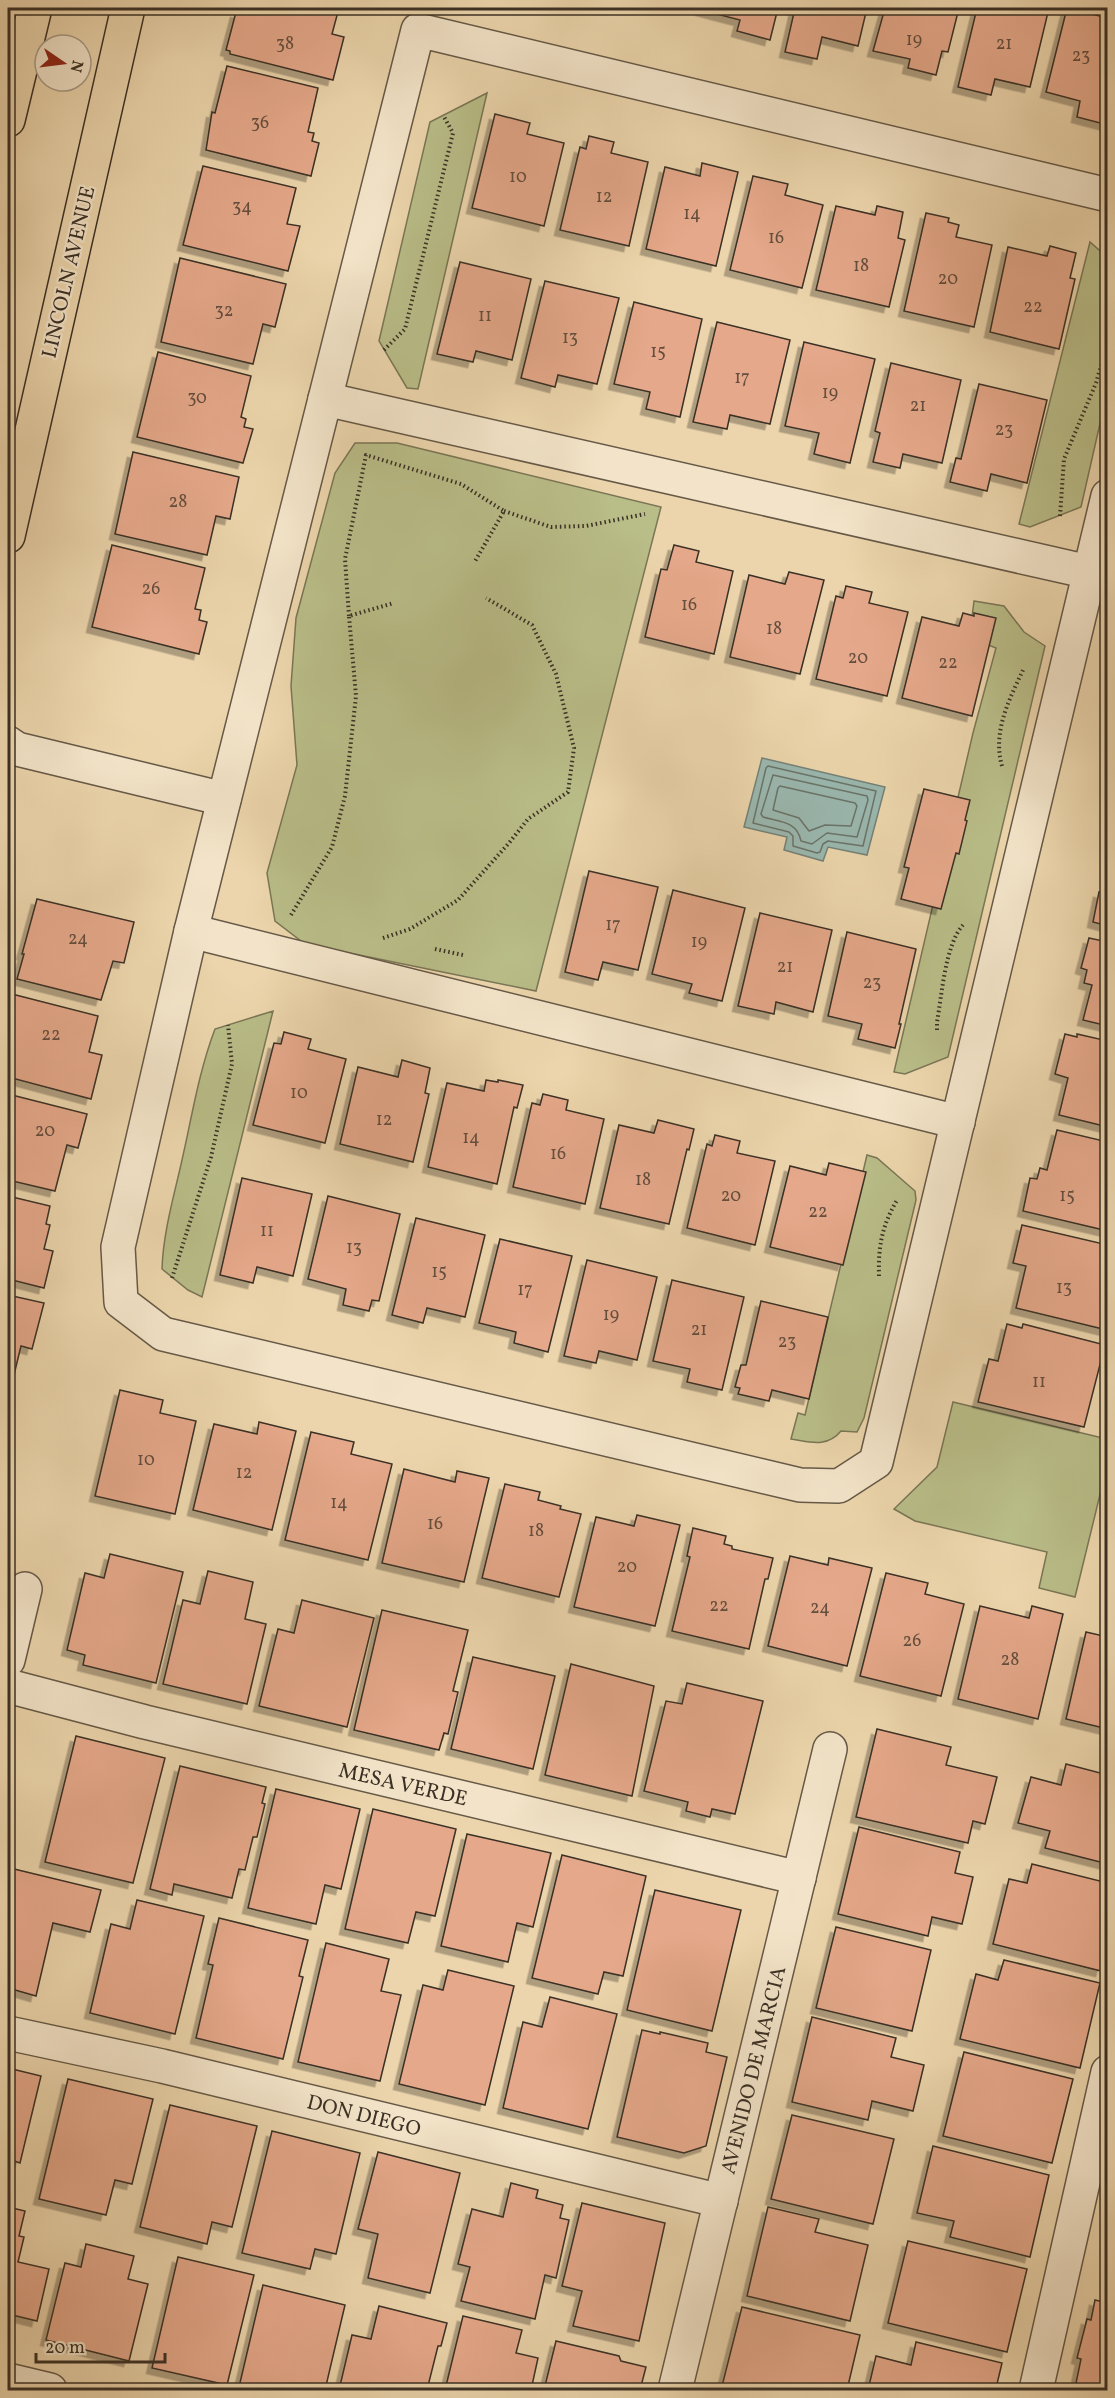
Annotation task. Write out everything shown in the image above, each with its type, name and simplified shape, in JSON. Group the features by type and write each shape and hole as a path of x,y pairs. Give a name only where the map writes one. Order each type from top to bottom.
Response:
{"main road":[{"path":"8,120 35,8"},
{"name":"LINCOLN AVENUE","path":"8,536 128,8"}],"street":[{"path":"1107,195 421,19 191,932 118,1247 121,1302 163,1334 800,1485 838,1486 876,1462 1107,496"},
{"path":"325,399 1089,572"},
{"path":"8,743 17,748 224,799"},
{"path":"191,932 958,1122"},
{"path":"8,1660 25,1589"},
{"name":"MESA VERDE","path":"8,1686 145,1722 799,1878"},
{"name":"AVENIDO DE MARCIA","path":"675,2391 830,1749"},
{"name":"DON DIEGO","path":"8,2033 162,2066 721,2201"},
{"path":"1035,2391 1107,2072"},
{"path":"8,2380 50,2391"}],"path":[{"path":"384,350 405,329 453,133 443,115"},
{"path":"1060,516 1064,459 1096,383 1107,342"},
{"path":"289,917 332,847 345,796 356,696 345,560 366,454 461,484 504,511 551,527 586,526 645,514 651,516"},
{"path":"474,563 504,511"},
{"path":"375,940 410,929 458,900 528,819 568,792 574,748 556,674 532,625 486,598"},
{"path":"349,616 394,603"},
{"path":"172,1278 211,1157 232,1064 228,1025"}],"green space":[{"path":"487,93 418,389 407,388 379,341 430,122"},
{"path":"1090,242 1107,257 1107,393 1081,507 1030,527 1019,524"},
{"path":"355,443 397,443 661,507 536,991 305,944 275,921 267,873 297,765 291,686 296,618 335,473"},
{"path":"974,601 1004,606 1024,632 1045,646 948,1057 905,1074 894,1072 973,733 996,648 988,645 972,617"},
{"path":"273,1011 202,1297 188,1290 162,1269 169,1214 200,1077 215,1029"},
{"path":"867,1155 877,1158 915,1191 916,1200 864,1418 857,1432 841,1431 824,1442 791,1439 798,1413 805,1415"},
{"path":"953,1402 1107,1439 1107,1466 1075,1597 1039,1588 1047,1552 915,1521 894,1509 937,1467"}],"water":[{"path":"762,758 885,787 867,855 828,847 823,861 784,850 787,837 744,827"}],"building":[{"path":"241,8 339,8 332,34 344,37 333,80 230,54 230,51 226,50 236,12 240,13"},
{"path":"701,8 778,8 770,40 737,31 740,20 701,10"},
{"path":"795,8 867,8 858,46 822,37 817,59 785,52"},
{"path":"885,8 959,8 948,52 942,51 936,75 908,68 910,59 873,51"},
{"path":"977,8 1049,8 1030,87 995,79 991,95 958,87"},
{"path":"1067,8 1108,18 1108,125 1077,117 1080,101 1046,92"},
{"path":"227,66 318,88 308,132 314,133 312,141 319,143 311,176 206,150 212,112 215,113"},
{"path":"495,114 530,123 527,134 564,143 544,226 472,208"},
{"path":"589,136 614,142 611,153 648,162 629,246 560,230 580,147 586,149"},
{"path":"702,163 738,172 716,266 646,249 665,167 700,176"},
{"path":"203,166 296,188 287,224 300,226 288,271 183,245"},
{"path":"753,176 788,184 785,195 823,205 802,288 730,270"},
{"path":"836,206 875,215 877,206 903,212 898,238 905,240 889,307 816,290"},
{"path":"926,213 949,218 948,222 959,225 956,237 992,245 974,327 904,311"},
{"path":"1050,246 1076,253 1070,278 1075,279 1059,349 990,332 1008,247 1047,256"},
{"path":"180,258 286,284 275,327 263,324 253,364 161,342"},
{"path":"460,262 531,279 512,360 476,351 473,362 437,354"},
{"path":"545,281 619,298 597,384 558,375 555,387 521,378"},
{"path":"634,302 702,319 680,417 646,409 650,392 614,384"},
{"path":"717,322 790,340 770,424 730,415 727,429 693,422"},
{"path":"804,342 875,359 850,463 814,454 819,433 785,426"},
{"path":"158,352 251,376 241,417 246,419 244,427 253,429 243,463 137,437"},
{"path":"891,363 961,380 942,463 903,454 900,468 873,462 880,433 875,431"},
{"path":"979,384 1047,400 1027,483 991,474 987,491 950,482 956,458 961,459"},
{"path":"133,452 239,477 230,519 216,516 207,555 115,534"},
{"path":"112,545 205,568 195,609 201,610 199,620 207,622 199,654 92,627"},
{"path":"674,545 699,551 696,562 733,571 714,654 645,637 661,569 667,570"},
{"path":"789,572 824,580 800,674 730,657 749,575 785,584"},
{"path":"846,586 872,592 869,603 908,612 887,696 816,679 836,596 843,598"},
{"path":"963,613 996,618 972,716 902,698 922,617 959,626"},
{"path":"924,789 970,800 959,854 956,853 941,909 901,899 909,868 904,867"},
{"path":"589,871 658,887 638,970 603,962 598,980 565,972"},
{"path":"673,890 745,908 722,1001 689,993 692,984 652,974"},
{"path":"1099,892 1108,894 1108,926 1093,922"},
{"path":"37,899 134,922 124,963 113,961 101,1000 17,979"},
{"path":"760,913 832,930 813,1012 776,1002 774,1014 738,1006"},
{"path":"847,932 916,949 895,1048 858,1039 862,1024 828,1016"},
{"path":"1089,938 1108,942 1108,1026 1083,1020 1092,985 1084,983 1087,970 1081,968"},
{"path":"8,993 98,1016 89,1052 102,1055 91,1099 8,1077"},
{"path":"284,1032 311,1039 308,1049 346,1059 325,1143 253,1125 274,1043 281,1044"},
{"path":"1065,1034 1077,1037 1077,1034 1108,1041 1108,1127 1059,1115 1068,1078 1055,1074"},
{"path":"402,1060 430,1068 425,1093 429,1094 413,1162 340,1144 358,1067 398,1077"},
{"path":"486,1080 523,1085 517,1108 514,1107 497,1184 428,1167 447,1083 484,1091"},
{"path":"8,1094 87,1114 78,1148 67,1145 55,1191 8,1180"},
{"path":"543,1094 568,1100 566,1110 604,1119 585,1204 513,1187 532,1103 540,1105"},
{"path":"658,1120 694,1129 669,1224 600,1208 619,1125 654,1133"},
{"path":"1057,1130 1108,1142 1108,1231 1023,1211 1030,1178 1037,1179 1040,1168 1047,1170"},
{"path":"715,1135 740,1141 737,1153 775,1161 755,1245 687,1228 707,1144 712,1146"},
{"path":"829,1163 866,1172 843,1265 770,1247 790,1166 826,1175"},
{"path":"242,1178 312,1194 293,1276 257,1267 253,1283 220,1275"},
{"path":"8,1196 50,1206 46,1224 50,1225 44,1249 53,1251 44,1288 8,1279"},
{"path":"328,1196 400,1214 379,1301 372,1300 369,1311 343,1305 346,1289 308,1279"},
{"path":"416,1218 485,1235 465,1317 427,1308 423,1323 392,1315"},
{"path":"1022,1225 1108,1245 1107,1330 1016,1308 1026,1266 1013,1263"},
{"path":"500,1239 572,1256 548,1352 514,1343 516,1332 479,1323"},
{"path":"587,1260 657,1277 637,1360 599,1351 596,1363 564,1356"},
{"path":"672,1280 744,1297 722,1390 687,1382 690,1369 653,1361"},
{"path":"8,1295 44,1303 32,1349 21,1346 12,1383 8,1382"},
{"path":"761,1301 828,1317 809,1399 772,1390 769,1401 738,1394 740,1388 735,1387 741,1365 746,1365"},
{"path":"1007,1324 1022,1328 1023,1324 1105,1345 1084,1427 978,1402 989,1359 998,1361"},
{"path":"120,1390 163,1400 160,1413 196,1421 175,1514 95,1496"},
{"path":"259,1422 296,1431 272,1530 193,1510 214,1424 257,1434"},
{"path":"311,1432 354,1442 351,1454 392,1464 368,1560 285,1540"},
{"path":"404,1469 455,1482 457,1471 489,1478 464,1582 382,1563"},
{"path":"505,1484 540,1492 538,1500 581,1514 559,1597 482,1578"},
{"path":"637,1515 680,1525 655,1626 574,1607 596,1517 634,1526"},
{"path":"693,1528 726,1536 724,1544 732,1546 732,1549 773,1558 768,1579 765,1579 749,1649 672,1631 690,1557 687,1556"},
{"path":"110,1554 183,1572 156,1683 83,1665 85,1655 67,1650 85,1573 104,1578"},
{"path":"790,1556 828,1565 829,1558 872,1568 847,1666 768,1646"},
{"path":"208,1571 253,1582 245,1619 266,1624 247,1704 163,1684 183,1600 200,1604"},
{"path":"886,1573 928,1583 925,1594 964,1604 941,1696 860,1676"},
{"path":"302,1600 374,1618 347,1727 259,1706 278,1629 294,1633"},
{"path":"980,1606 1029,1618 1032,1606 1063,1614 1038,1719 958,1699"},
{"path":"382,1610 468,1630 453,1691 458,1692 448,1734 444,1733 439,1750 354,1730"},
{"path":"1086,1632 1108,1637 1108,1729 1066,1719"},
{"path":"473,1657 555,1676 533,1769 451,1749"},
{"path":"571,1664 654,1686 632,1796 545,1775"},
{"path":"687,1683 763,1701 735,1814 712,1809 710,1817 686,1811 688,1802 644,1791 666,1701 682,1704"},
{"path":"877,1729 951,1747 946,1765 997,1777 985,1824 973,1821 968,1843 856,1817"},
{"path":"76,1736 165,1758 133,1883 45,1862"},
{"path":"1066,1764 1108,1775 1108,1864 1045,1848 1050,1831 1018,1823 1031,1777 1061,1785"},
{"path":"180,1766 266,1787 262,1803 265,1804 257,1837 253,1837 245,1870 239,1869 232,1898 174,1884 172,1895 150,1889"},
{"path":"276,1789 360,1809 341,1889 325,1885 316,1924 248,1908"},
{"path":"373,1809 456,1829 435,1916 416,1912 408,1943 345,1929"},
{"path":"859,1827 960,1852 955,1873 973,1877 962,1924 932,1917 928,1936 838,1914"},
{"path":"467,1834 551,1853 533,1927 517,1923 508,1962 441,1946"},
{"path":"562,1855 646,1876 623,1976 604,1972 598,1994 532,1978"},
{"path":"1032,1864 1108,1883 1108,1945 1101,1971 993,1944 1009,1879 1027,1883"},
{"path":"10,1868 101,1890 90,1932 53,1923 36,1996 8,1988 8,1877"},
{"path":"655,1890 741,1910 712,2031 627,2010"},
{"path":"137,1900 204,1916 175,2034 90,2013 111,1924 130,1929"},
{"path":"219,1918 308,1940 299,1976 303,1977 283,2059 196,2038 213,1965 208,1964"},
{"path":"836,1927 931,1950 912,2031 816,2008"},
{"path":"326,1943 389,1959 381,1991 401,1995 380,2081 298,2062"},
{"path":"1004,1960 1100,1983 1080,2068 960,2039 976,1974 998,1980"},
{"path":"448,1970 514,1986 485,2105 399,2084 423,1985 443,1990"},
{"path":"550,1997 617,2014 588,2129 503,2108 523,2022 542,2027"},
{"path":"812,2017 896,2038 891,2057 924,2065 913,2111 872,2101 868,2120 792,2102"},
{"path":"642,2030 708,2043 706,2052 727,2057 706,2146 684,2153 617,2137"},
{"path":"964,2052 1073,2079 1052,2163 943,2136"},
{"path":"8,2068 41,2076 20,2163 8,2159"},
{"path":"68,2079 153,2099 132,2184 115,2180 106,2215 39,2199"},
{"path":"170,2105 257,2126 232,2227 212,2222 207,2244 140,2227"},
{"path":"792,2115 894,2139 873,2224 771,2199"},
{"path":"272,2131 360,2153 336,2254 315,2249 310,2269 242,2253"},
{"path":"933,2146 1049,2175 1030,2257 950,2237 954,2221 917,2213"},
{"path":"378,2152 460,2173 430,2293 368,2278 378,2234 358,2229"},
{"path":"511,2183 538,2190 536,2198 563,2205 560,2218 569,2220 556,2278 545,2275 535,2319 461,2301 470,2267 458,2264 472,2209 503,2217"},
{"path":"582,2203 665,2223 639,2341 573,2326 582,2291 562,2286"},
{"path":"8,2207 25,2211 19,2236 24,2237 18,2262 49,2269 37,2321 8,2314"},
{"path":"768,2207 819,2219 815,2232 868,2245 850,2321 747,2296"},
{"path":"908,2241 1027,2269 1007,2352 888,2323"},
{"path":"86,2244 134,2256 128,2279 148,2284 129,2361 46,2340 65,2263 81,2267"},
{"path":"178,2257 254,2275 227,2385 152,2368"},
{"path":"263,2285 345,2305 325,2390 254,2390 239,2387"},
{"path":"1095,2300 1108,2303 1108,2390 1078,2389 1079,2384 1076,2383 1081,2359 1077,2358 1087,2319 1091,2320"},
{"path":"379,2306 447,2323 441,2346 438,2346 427,2390 339,2390 352,2335 371,2339"},
{"path":"742,2307 860,2335 847,2390 721,2390"},
{"path":"463,2316 522,2330 516,2353 538,2358 531,2390 445,2390"},
{"path":"556,2341 619,2356 621,2361 646,2367 640,2390 544,2390"},
{"path":"916,2342 1002,2363 997,2384 1001,2385 999,2390 868,2390 876,2356 911,2365"}]}
